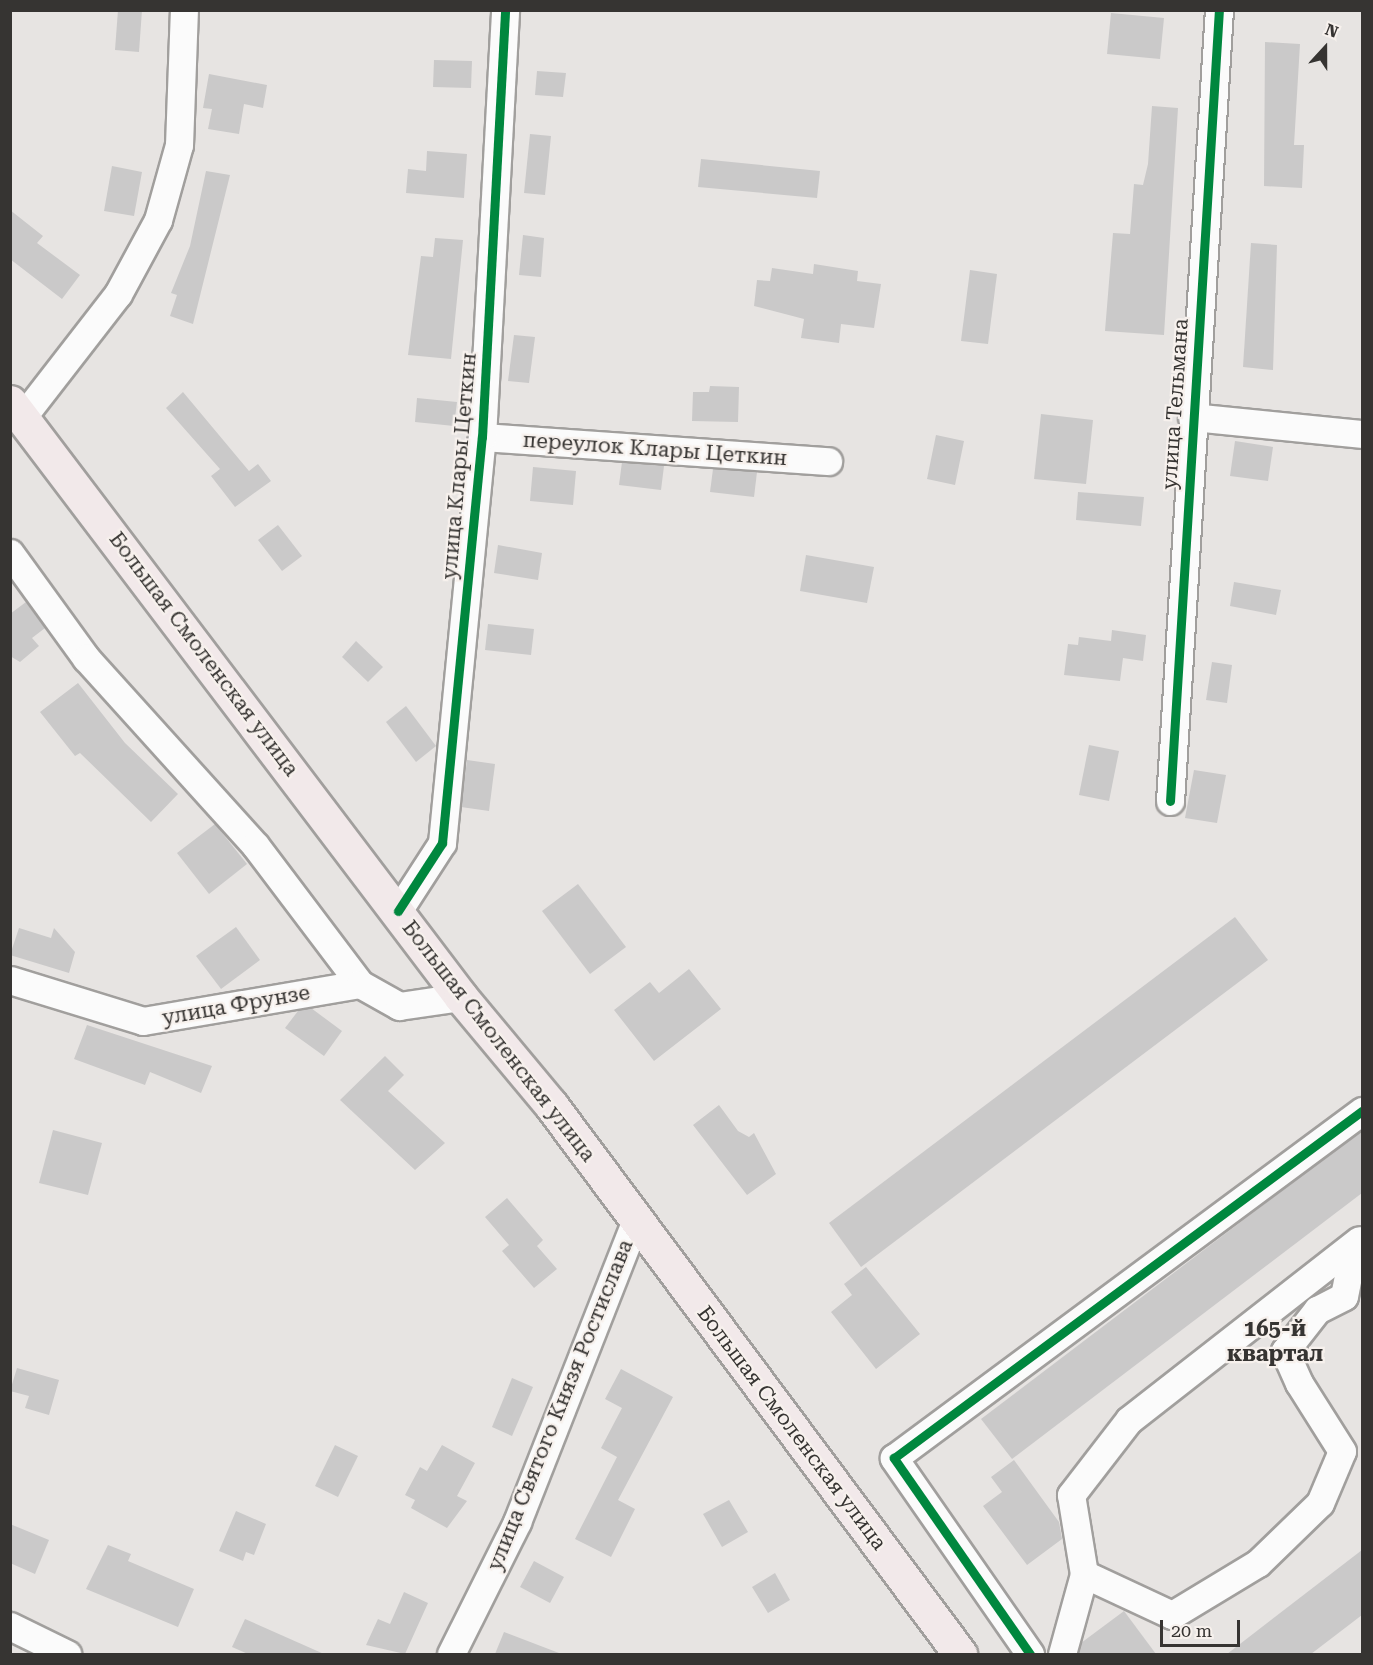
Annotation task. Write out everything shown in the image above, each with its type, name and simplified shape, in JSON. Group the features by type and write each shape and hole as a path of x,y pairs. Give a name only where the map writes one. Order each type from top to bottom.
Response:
{"main road":[{"name":"Большая Смоленская улица","path":"17,408 461,997 636,1220 960,1654"}],"street":[{"path":"17,408 118,294 158,220 179,145 184,10"},
{"name":"улица Клары Цеткин","path":"398,911 442,843 482,437 505,10"},
{"name":"улица Тельмана","path":"1170,801 1219,10"},
{"path":"1192,417 1362,434"},
{"name":"переулок Клары Цеткин","path":"482,437 828,461"},
{"path":"10,553 86,658 255,845 360,984 399,1006 461,997"},
{"name":"улица Фрунзе","path":"10,980 143,1021 360,984"},
{"path":"1030,1654 894,1458 1362,1111"},
{"name":"улица Святого Князя Ростислава","path":"450,1654 517,1522 636,1220"},
{"path":"1062,1654 1084,1574 1071,1494 1129,1420 1362,1237"},
{"path":"1084,1574 1172,1615 1258,1563 1320,1503 1342,1451 1299,1383 1285,1351 1317,1311 1344,1296 1352,1256 1362,1245"},
{"path":"10,1626 67,1654"}],"building":[{"path":"118,10 142,10 139,52 115,50"},
{"path":"1111,13 1164,18 1160,59 1107,54"},
{"path":"1265,42 1300,44 1294,145 1304,145 1302,188 1264,186"},
{"path":"434,60 472,61 471,88 433,87"},
{"path":"537,71 566,73 563,97 535,95"},
{"path":"209,74 267,85 263,108 244,104 239,134 208,129 212,109 203,108"},
{"path":"1152,106 1178,108 1164,335 1105,331 1113,233 1130,234 1134,184 1143,185 1148,164"},
{"path":"530,134 551,136 545,195 524,193"},
{"path":"427,151 467,154 464,198 406,193 408,169 426,171"},
{"path":"701,159 820,171 817,198 698,187"},
{"path":"112,166 142,172 134,216 104,211"},
{"path":"206,171 230,175 193,324 170,316 177,295 171,293 190,246"},
{"path":"10,210 43,236 37,243 80,275 62,299 10,259"},
{"path":"523,235 544,238 541,277 519,275"},
{"path":"435,238 463,240 451,359 408,355 421,256 433,257"},
{"path":"1251,243 1277,245 1273,370 1243,367"},
{"path":"814,264 858,271 857,281 881,284 874,328 841,324 839,343 801,338 804,319 754,306 757,280 770,281 772,268 813,274"},
{"path":"970,270 997,274 988,344 961,341"},
{"path":"514,335 535,337 529,383 508,381"},
{"path":"710,386 739,387 738,422 692,421 693,392 709,392"},
{"path":"183,392 249,471 258,464 271,481 235,507 211,476 220,469 166,408"},
{"path":"417,398 457,402 454,426 415,422"},
{"path":"1041,414 1093,420 1086,484 1034,479"},
{"path":"936,435 964,441 955,485 927,479"},
{"path":"1235,441 1273,447 1268,481 1230,476"},
{"path":"622,462 664,466 661,490 619,485"},
{"path":"533,467 576,471 573,505 530,501"},
{"path":"713,469 757,472 754,497 710,492"},
{"path":"1078,492 1144,497 1141,526 1076,520"},
{"path":"278,525 302,556 282,571 258,540"},
{"path":"498,545 542,553 538,580 494,573"},
{"path":"806,555 874,567 867,603 800,591"},
{"path":"1234,582 1281,590 1276,615 1230,606"},
{"path":"26,602 45,628 32,638 39,646 20,662 10,656 10,614"},
{"path":"488,624 534,629 531,655 485,650"},
{"path":"1112,630 1146,635 1143,661 1123,658 1120,681 1064,675 1068,644 1078,645 1079,637 1111,641"},
{"path":"356,641 383,667 368,682 342,657"},
{"path":"1212,662 1232,665 1227,703 1206,700"},
{"path":"78,683 125,743 178,794 151,822 80,753 75,756 40,712"},
{"path":"406,706 436,746 416,762 386,722"},
{"path":"1089,745 1119,751 1109,801 1079,795"},
{"path":"467,760 495,764 489,811 461,807"},
{"path":"1194,770 1226,775 1217,823 1185,818"},
{"path":"215,824 247,864 209,894 177,853"},
{"path":"578,884 626,947 590,974 542,911"},
{"path":"1235,917 1268,960 861,1267 829,1223"},
{"path":"236,927 260,960 221,989 196,956"},
{"path":"19,928 51,938 54,928 75,952 69,973 10,955"},
{"path":"689,969 721,1009 654,1061 614,1010 650,982 659,993"},
{"path":"311,1008 342,1031 324,1056 285,1028 298,1011"},
{"path":"87,1025 212,1066 201,1093 150,1072 145,1085 74,1059"},
{"path":"385,1056 404,1075 388,1091 445,1143 415,1170 340,1100"},
{"path":"719,1105 738,1131 749,1137 754,1133 776,1174 747,1195 693,1125"},
{"path":"53,1130 102,1143 88,1195 39,1183"},
{"path":"1362,1130 1362,1193 1012,1459 981,1419"},
{"path":"507,1198 543,1240 537,1246 557,1269 534,1288 502,1251 509,1245 485,1217"},
{"path":"866,1267 920,1334 876,1369 831,1312 852,1295 844,1284"},
{"path":"17,1368 59,1380 49,1415 25,1408 29,1396 10,1391"},
{"path":"621,1369 673,1397 618,1500 635,1509 611,1557 575,1539 617,1457 601,1448 622,1408 605,1399"},
{"path":"512,1378 533,1387 512,1436 492,1427"},
{"path":"335,1445 358,1456 338,1497 315,1486"},
{"path":"442,1445 475,1463 457,1496 467,1501 447,1528 411,1508 415,1500 405,1495 420,1467 427,1471"},
{"path":"1014,1460 1059,1522 1062,1539 1027,1565 983,1506 1002,1492 991,1477"},
{"path":"729,1500 748,1532 722,1547 703,1514"},
{"path":"236,1511 266,1524 254,1555 246,1552 243,1561 219,1551"},
{"path":"10,1524 49,1540 35,1574 10,1563"},
{"path":"108,1545 131,1554 128,1561 194,1589 178,1627 86,1589"},
{"path":"1362,1550 1362,1615 1311,1654 1227,1654"},
{"path":"534,1561 564,1577 550,1603 520,1587"},
{"path":"775,1573 790,1600 768,1613 752,1587"},
{"path":"404,1592 428,1603 405,1654 366,1645 378,1619 390,1624"},
{"path":"1124,1611 1156,1654 1078,1654 1081,1643"},
{"path":"245,1619 324,1654 248,1654 232,1647"},
{"path":"504,1632 559,1653 559,1654 495,1654"}],"cycle path":[{"path":"398,911 442,843 482,437 505,10"},
{"path":"1170,801 1219,10"},
{"path":"1030,1654 894,1458 1362,1111"}],"district":[{"name":"165-й квартал","path":"1275,1340"}]}
